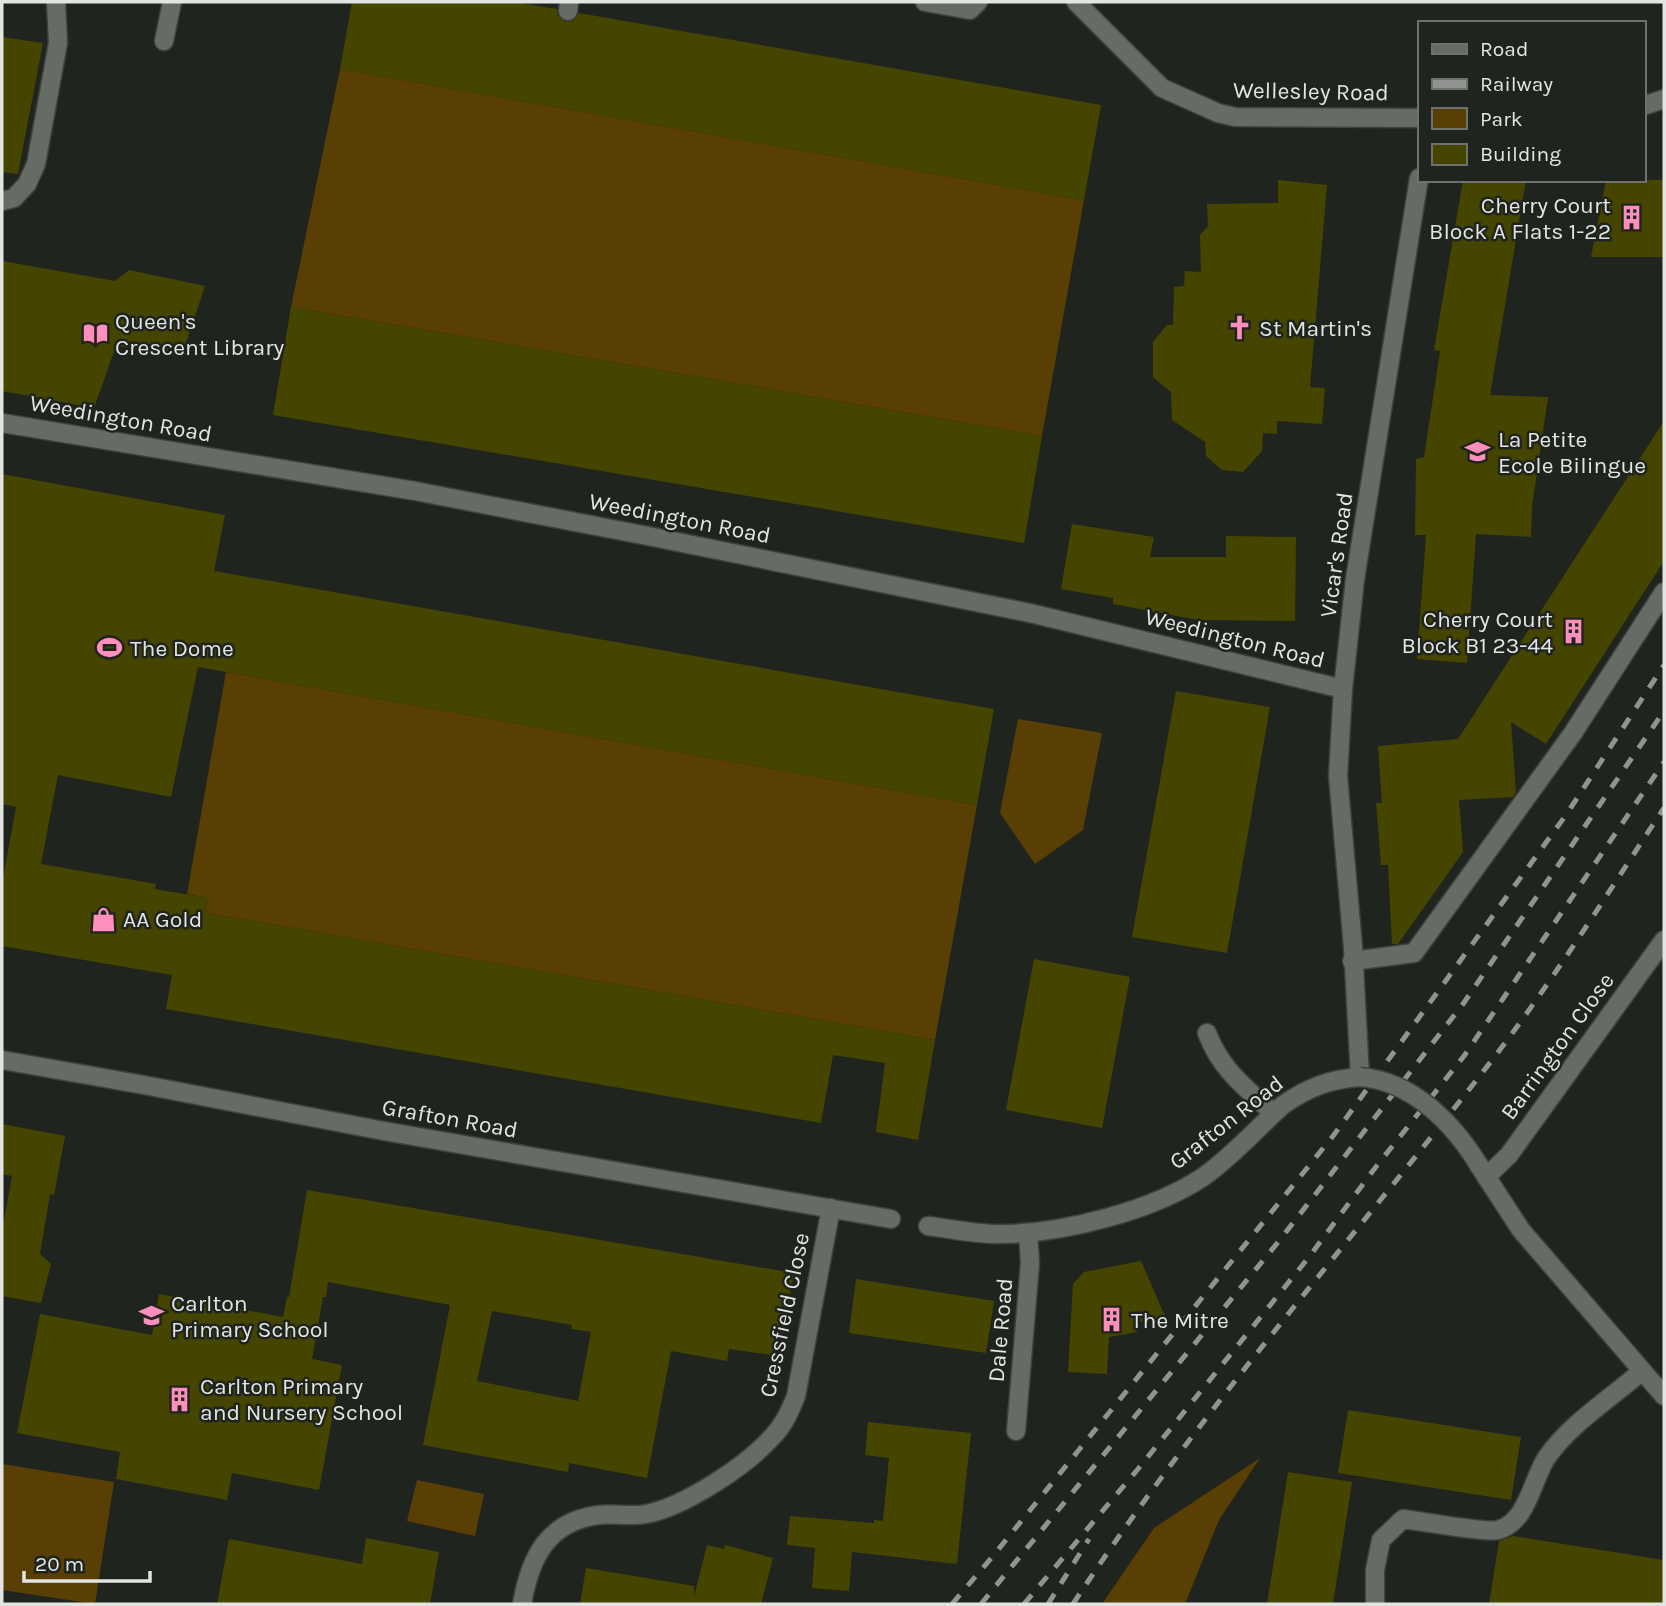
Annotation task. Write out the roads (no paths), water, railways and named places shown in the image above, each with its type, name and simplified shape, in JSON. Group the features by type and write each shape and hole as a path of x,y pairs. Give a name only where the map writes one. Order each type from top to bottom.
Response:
{"street":[{"path":"2,201 14,198 27,184 36,164 58,43 56,2"},
{"path":"164,41 172,2"},
{"path":"925,2 970,10 978,2"},
{"name":"Wellesley Road","path":"1076,2 1162,88 1218,113 1235,117 1418,118"},
{"path":"1645,105 1664,99"},
{"name":"Vicar's Road","path":"1360,1077 1353,947 1338,776 1343,689 1355,579 1418,182"},
{"name":"Weedington Road","path":"2,423 415,491 648,536 1030,613 1343,689"},
{"path":"1352,961 1414,953 1573,733 1664,593"},
{"name":"Barrington Close","path":"1483,1172 1509,1155 1664,940"},
{"path":"1207,1032 1225,1068 1273,1114"},
{"name":"Grafton Road","path":"2,1060 397,1134 891,1219"},
{"name":"Grafton Road","path":"928,1226 1001,1234 1028,1233 1094,1221 1152,1203 1184,1188 1222,1162 1297,1095 1334,1079 1360,1077 1392,1084 1420,1100 1451,1127 1521,1230 1664,1396"},
{"name":"Cressfield Close","path":"522,1604 532,1562 547,1540 562,1526 590,1516 646,1514 670,1507 705,1489 773,1437 788,1416 796,1396 831,1208"},
{"name":"Dale Road","path":"1016,1431 1030,1263 1028,1233"},
{"path":"1374,1604 1375,1570 1381,1540 1403,1519 1497,1530 1512,1523 1526,1503 1548,1456 1576,1424 1642,1371"}],"railway":[{"path":"952,1604 1333,1136 1566,815 1664,665"},
{"path":"981,1604 1279,1241 1463,1004 1664,711"},
{"path":"1024,1604 1138,1469 1309,1257 1464,1056 1664,762"},
{"path":"1073,1604 1120,1535 1220,1400 1530,1009 1664,808"},
{"path":"1048,1604 1089,1539"}],"place":[{"name":"Cherry Court Block A Flats 1-22","path":"1631,218"},
{"name":"St Martin's","path":"1239,328"},
{"name":"Queen's Crescent Library","path":"95,334"},
{"name":"La Petite Ecole Bilingue","path":"1478,452"},
{"name":"Cherry Court Block B1 23-44","path":"1573,632"},
{"name":"The Dome","path":"110,648"},
{"name":"AA Gold","path":"103,919"},
{"name":"Carlton Primary School","path":"151,1316"},
{"name":"The Mitre","path":"1111,1320"},
{"name":"Carlton Primary and Nursery School","path":"180,1399"}]}
